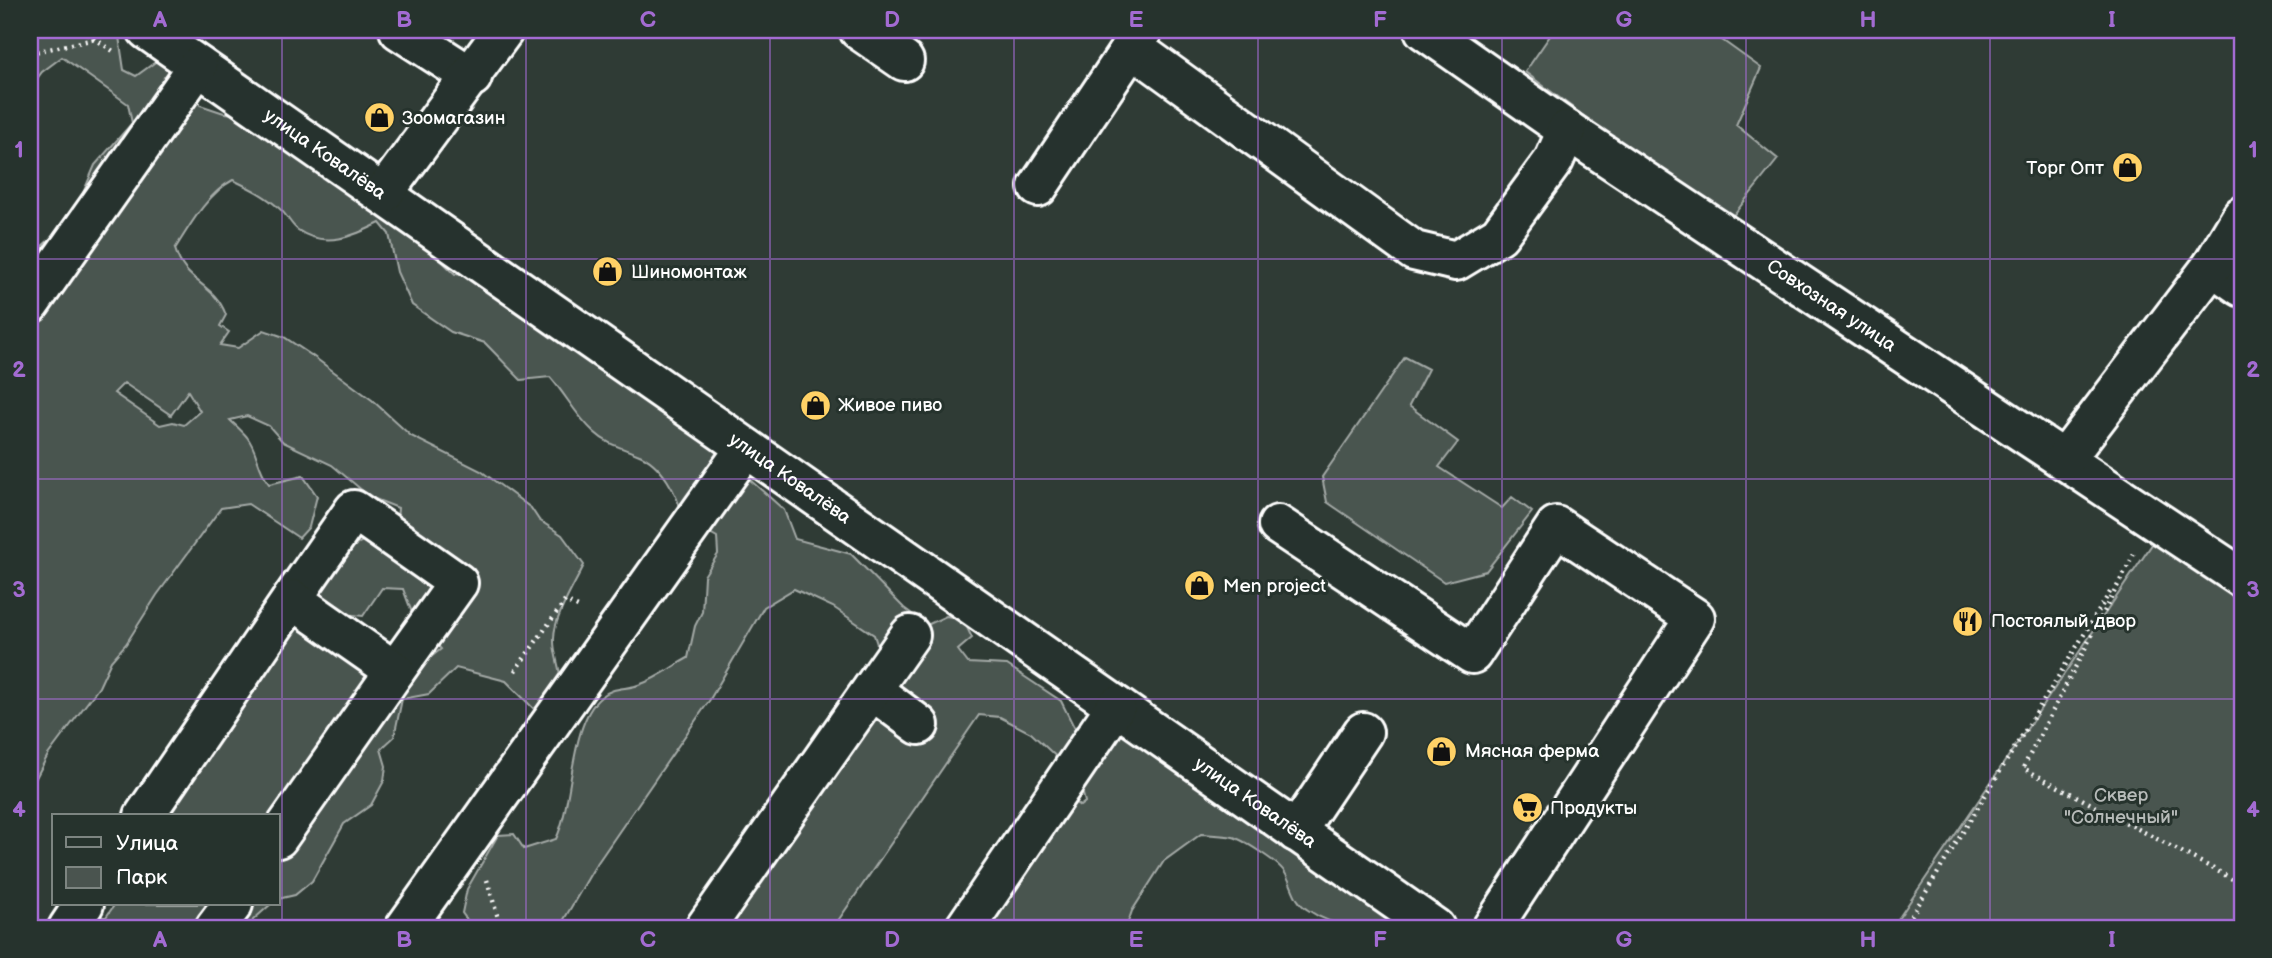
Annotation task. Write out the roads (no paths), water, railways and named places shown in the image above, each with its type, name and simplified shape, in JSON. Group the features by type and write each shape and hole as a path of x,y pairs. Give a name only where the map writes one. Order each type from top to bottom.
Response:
{"street":[{"name":"улица Ковалёва","path":"146,30 1434,928"},
{"path":"399,30 472,77"},
{"path":"383,194 472,77 504,30"},
{"path":"859,30 904,61"},
{"name":"Совхозная улица","path":"1424,30 1567,130 2242,578"},
{"path":"1038,187 1138,38 1414,251 1456,261 1499,235 1554,160 1567,130"},
{"path":"30,304 198,66"},
{"path":"2065,459 2211,266 2242,216"},
{"path":"2211,266 2242,287"},
{"path":"405,928 746,448"},
{"path":"145,814 355,510 458,583 280,835"},
{"path":"1278,525 1472,654 1556,526 1695,618 1492,928"},
{"path":"292,599 395,671"},
{"path":"705,928 910,635"},
{"path":"872,690 919,724"},
{"path":"965,928 1116,706"},
{"path":"1296,832 1363,732"},
{"path":"68,928 83,906"},
{"path":"215,928 232,906"}],"place":[{"name":"Зоомагазин","path":"379,118"},
{"name":"Торг Опт","path":"2127,168"},
{"name":"Шиномонтаж","path":"608,272"},
{"name":"Живое пиво","path":"815,405"},
{"name":"Men project","path":"1200,586"},
{"name":"Постоялый двор","path":"1968,621"},
{"name":"Мясная ферма","path":"1442,751"},
{"name":"Продукты","path":"1527,808"}],"park label":[{"name":"Сквер \"Солнечный\"","path":"2121,806"}]}
